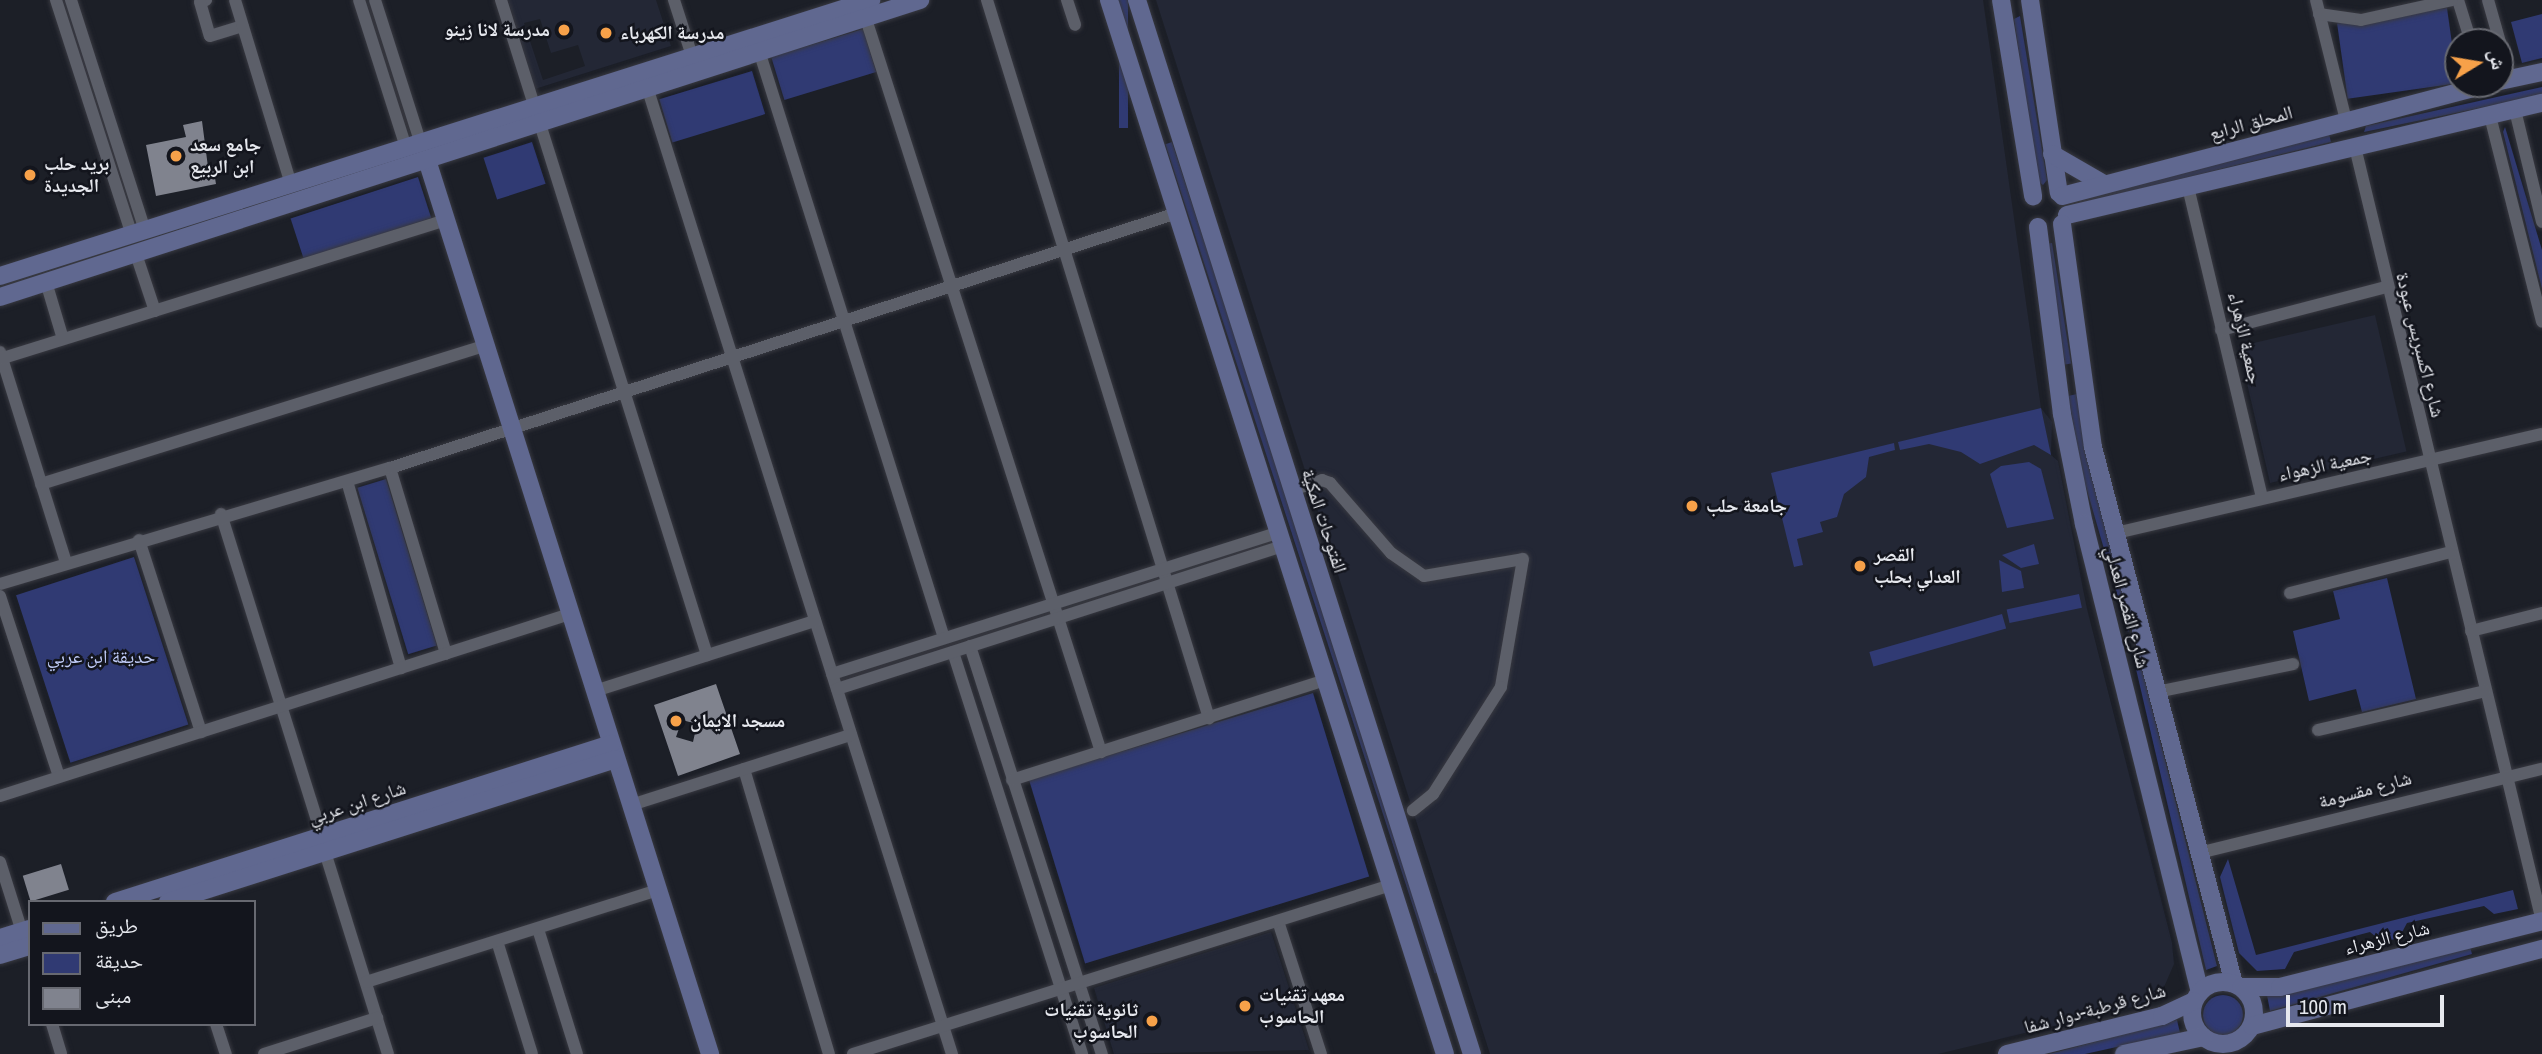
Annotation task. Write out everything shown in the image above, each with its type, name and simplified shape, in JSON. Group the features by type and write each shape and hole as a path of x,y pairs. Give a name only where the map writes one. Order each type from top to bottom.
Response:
{"street":[{"path":"56,0 138,240"},
{"path":"71,0 138,240 155,311"},
{"path":"206,0 200,2 210,36 243,26"},
{"path":"235,0 291,184"},
{"path":"359,0 413,144"},
{"path":"375,0 413,144"},
{"path":"501,0 535,116 707,655"},
{"path":"674,0 692,56"},
{"path":"0,276 427,160 692,56 871,0"},
{"path":"0,297 46,282 138,240 291,184 413,144 649,90 920,0"},
{"path":"987,0 1209,718"},
{"path":"1067,0 1074,25"},
{"path":"1109,0 1445,1054"},
{"name":"الفتوحات المكية","path":"1137,0 1472,1054"},
{"path":"2316,0 2346,120 2343,138 2355,147"},
{"path":"2319,14 2361,20 2452,0"},
{"path":"2458,0 2467,28"},
{"path":"2488,0 2496,28"},
{"path":"2064,220 2031,1 2002,3 2034,196 2028,213 2038,227 2188,187 2542,103"},
{"path":"866,19 1101,752"},
{"path":"761,54 943,638"},
{"path":"2514,78 2542,72"},
{"path":"649,90 952,1054"},
{"path":"2346,120 2444,95"},
{"path":"2515,110 2542,222"},
{"path":"2490,116 2542,322"},
{"name":"المحلق الرابع","path":"2060,194 2346,120"},
{"path":"1153,137 1178,130"},
{"name":"شارع اكسبريس عبودة","path":"2355,147 2386,287 2542,921"},
{"path":"2052,154 2104,184"},
{"path":"427,160 710,1054"},
{"name":"جمعية الزهراء","path":"2188,187 2262,497"},
{"path":"2034,196 2048,190 2060,194"},
{"path":"0,584 220,514 390,468 731,354 1177,213"},
{"path":"66,563 1,356 446,220"},
{"name":"شارع القصر العدلي","path":"2064,220 2082,379 2116,533 2199,853 2238,985"},
{"name":"شارع القصر العدلي","path":"2038,227 2058,383 2084,524 2116,648 2197,996"},
{"path":"46,282 63,339"},
{"path":"2221,330 2386,287"},
{"path":"41,484 487,345"},
{"path":"2058,383 2082,379"},
{"name":"جمعية الزهواء","path":"2116,533 2262,497 2429,463 2542,434"},
{"path":"390,468 446,654"},
{"path":"1292,490 1322,480 1331,483 1391,553 1424,576 1523,559 1500,687 1433,794 1413,810"},
{"path":"347,481 401,668"},
{"path":"220,514 388,1054"},
{"path":"832,674 1163,568 1281,539"},
{"path":"836,689 1168,583 1281,539"},
{"path":"139,540 201,732"},
{"path":"2290,593 2451,552"},
{"path":"0,596 59,777"},
{"path":"2471,631 2542,613"},
{"path":"0,796 570,614"},
{"path":"595,691 815,621"},
{"path":"2116,648 2143,640"},
{"path":"970,646 1102,1054"},
{"path":"953,652 1082,1054"},
{"name":"شارع القصر العدلي","path":"2157,692 2293,664"},
{"path":"1012,780 1326,680"},
{"path":"2318,730 2485,691"},
{"path":"631,805 851,735"},
{"path":"178,900 324,844 614,751"},
{"path":"744,769 829,1054"},
{"name":"شارع مقسومة","path":"2199,853 2506,774 2542,769"},
{"name":"شارع ابن عربي","path":"122,900 324,844"},
{"path":"0,862 28,942"},
{"path":"853,1054 1391,885"},
{"path":"366,982 658,890"},
{"path":"1278,920 1321,1054"},
{"name":"شارع الزهراء","path":"2238,985 2280,987 2542,921"},
{"path":"538,929 577,1054"},
{"path":"2484,935 2491,960"},
{"path":"0,938 28,942"},
{"path":"497,941 532,1054"},
{"path":"0,955 28,942"},
{"path":"2124,1054 2239,1041 2250,1029 2491,960 2542,949"},
{"path":"2211,1045 2192,1021 2197,996 2216,982 2238,985 2254,1004 2250,1054"},
{"path":"1425,991 1448,983"},
{"name":"شارع قرطبة-دوار شفا","path":"2007,1054 2162,1016 2197,996"},
{"path":"264,1054 377,1018"},
{"path":"53,1026 61,1054"},
{"path":"217,1026 226,1054"}],"shaded area":[{"name":"مدرسة الكهرباء","path":"508,0 656,0 671,46 535,89","holes":["540,19 551,53 578,45 585,66 543,80 524,23"]},
{"name":"جامعة حلب","path":"1156,0 1983,0 2041,408 2052,422 2051,455 2058,461 2087,609 2172,943 2174,964 2161,994 2148,1003 1938,1054 1490,1054"},
{"path":"2375,315 2406,451 2270,483 2239,346"},
{"path":"1271,932 1309,1050 1114,1054 1094,988"}],"green space":[{"path":"1119,0 1128,0 1128,128 1119,128"},
{"path":"2447,8 2450,28 2444,28 2444,85 2348,99 2337,23"},
{"path":"2542,14 2542,58 2522,63 2511,22"},
{"path":"2020,16 2047,180 2043,185 2038,181 2014,19"},
{"path":"863,29 876,72 784,100 771,57"},
{"path":"752,71 765,114 672,142 659,99"},
{"path":"2542,87 2542,95 2364,132 2366,126 2492,98 2514,98 2514,93"},
{"path":"2505,127 2542,250 2542,289 2503,132"},
{"path":"2329,134 2331,142 2078,204 2082,198"},
{"path":"532,142 546,184 497,200 483,158"},
{"path":"1172,142 1441,971 1435,973 1165,144"},
{"path":"418,177 431,218 304,259 291,218"},
{"path":"2052,243 2071,363 2065,364 2046,244"},
{"path":"2077,394 2131,627 2128,632 2084,480 2068,396"},
{"path":"2041,408 2051,455 2034,445 1980,464 1961,452 1929,444 1900,450 1898,442"},
{"path":"1894,443 1895,450 1869,457 1866,477 1844,494 1837,517 1820,522 1823,532 1797,539 1803,565 1794,567 1771,473"},
{"path":"2029,462 2041,469 2054,519 2007,528 1990,474 2001,466"},
{"path":"386,479 437,645 408,654 357,488"},
{"path":"2034,544 2039,564 2021,568 2002,555"},
{"name":"حديقة ابن عربي","path":"134,557 188,724 70,763 16,595"},
{"path":"1999,560 2021,571 2024,588 2002,592"},
{"path":"2387,578 2416,699 2362,712 2356,689 2309,701 2293,631 2340,619 2333,591"},
{"path":"2079,594 2082,608 2010,623 2007,609"},
{"path":"2002,614 2006,628 1873,666 1869,652"},
{"path":"2133,656 2139,657 2217,966 2206,970"},
{"path":"1313,693 1369,877 1085,963 1029,780"},
{"path":"2228,859 2256,955 2513,890 2518,909 2494,914 2484,906 2407,923 2399,938 2382,942 2370,932 2294,952 2285,969 2257,971 2239,953 2220,877"},
{"path":"2470,947 2472,954 2270,1011 2267,995"},
{"path":"2223,995 2237,1001 2243,1015 2237,1029 2223,1035 2209,1029 2203,1015 2209,1001"},
{"path":"2177,1020 2180,1033 2085,1054 2049,1054"}],"building":[{"name":"جامع سعد ابن الربيع","path":"202,121 208,167 213,166 216,184 156,196 146,145 186,137 183,125"},
{"path":"716,684 740,754 678,776 654,705","holes":["682,720 697,724 693,742 676,737"]},
{"path":"61,864 69,890 30,900 23,876"}],"place":[{"name":"مدرسة لانا زينو","path":"564,30"},
{"name":"مدرسة الكهرباء","path":"606,33"},
{"name":"جامع سعد ابن الربيع","path":"176,156"},
{"name":"بريد حلب الجديدة","path":"30,175"},
{"name":"جامعة حلب","path":"1692,506"},
{"name":"القصر العدلي بحلب","path":"1860,566"},
{"name":"مسجد الايمان","path":"676,721"},
{"name":"معهد تقنيات الحاسوب","path":"1245,1006"},
{"name":"ثانوية تقنيات الحاسوب","path":"1152,1021"}]}
